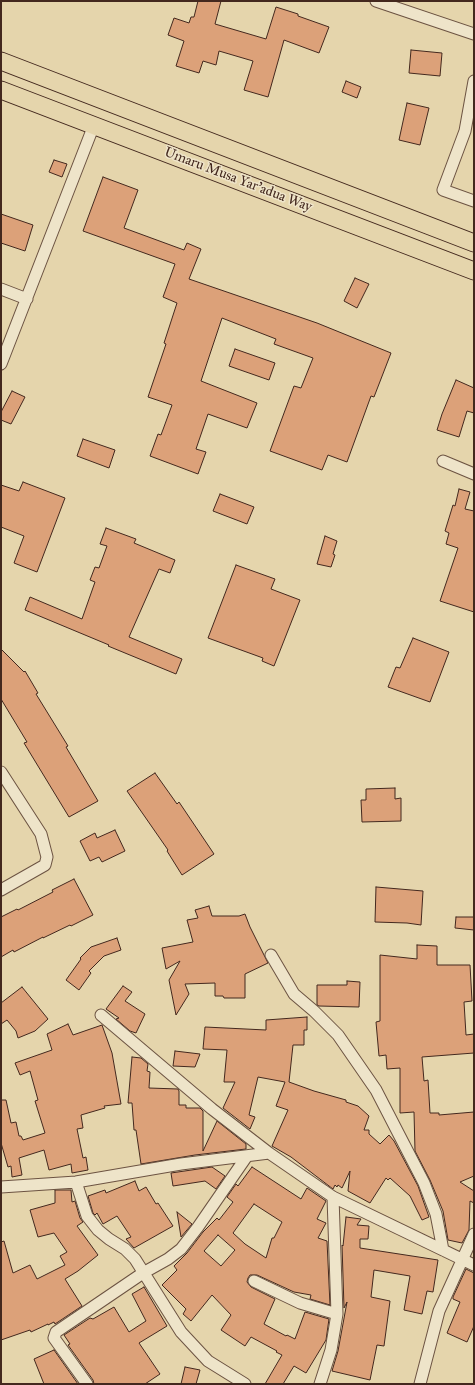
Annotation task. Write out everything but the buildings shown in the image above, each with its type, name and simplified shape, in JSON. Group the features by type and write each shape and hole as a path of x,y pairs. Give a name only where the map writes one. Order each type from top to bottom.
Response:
{"main road":[{"name":"Umaru Musa Yar'adua Way","path":"1,61 474,242"},
{"name":"Umaru Musa Yar'adua Way","path":"1,90 474,271"}],"street":[{"path":"376,1 474,34"},
{"path":"474,81 465,131 443,190 474,201"},
{"path":"1,364 94,125"},
{"path":"1,289 27,299"},
{"path":"443,461 474,474"},
{"path":"1,772 41,834 47,857 45,865 1,890"},
{"path":"271,955 294,994 338,1035 376,1090 424,1184 436,1214 443,1250"},
{"path":"100,1015 212,1109 269,1153 333,1197 474,1265"},
{"path":"1,1187 76,1182 182,1164 269,1153"},
{"path":"87,1384 54,1338 56,1332 181,1249 247,1156"},
{"path":"76,1182 87,1216 98,1230 109,1240 125,1249 135,1259 182,1332 208,1361 245,1384"},
{"path":"320,1384 331,1350 338,1314 333,1197"},
{"path":"420,1384 439,1311 474,1234"},
{"path":"254,1281 300,1303 338,1314"}]}
